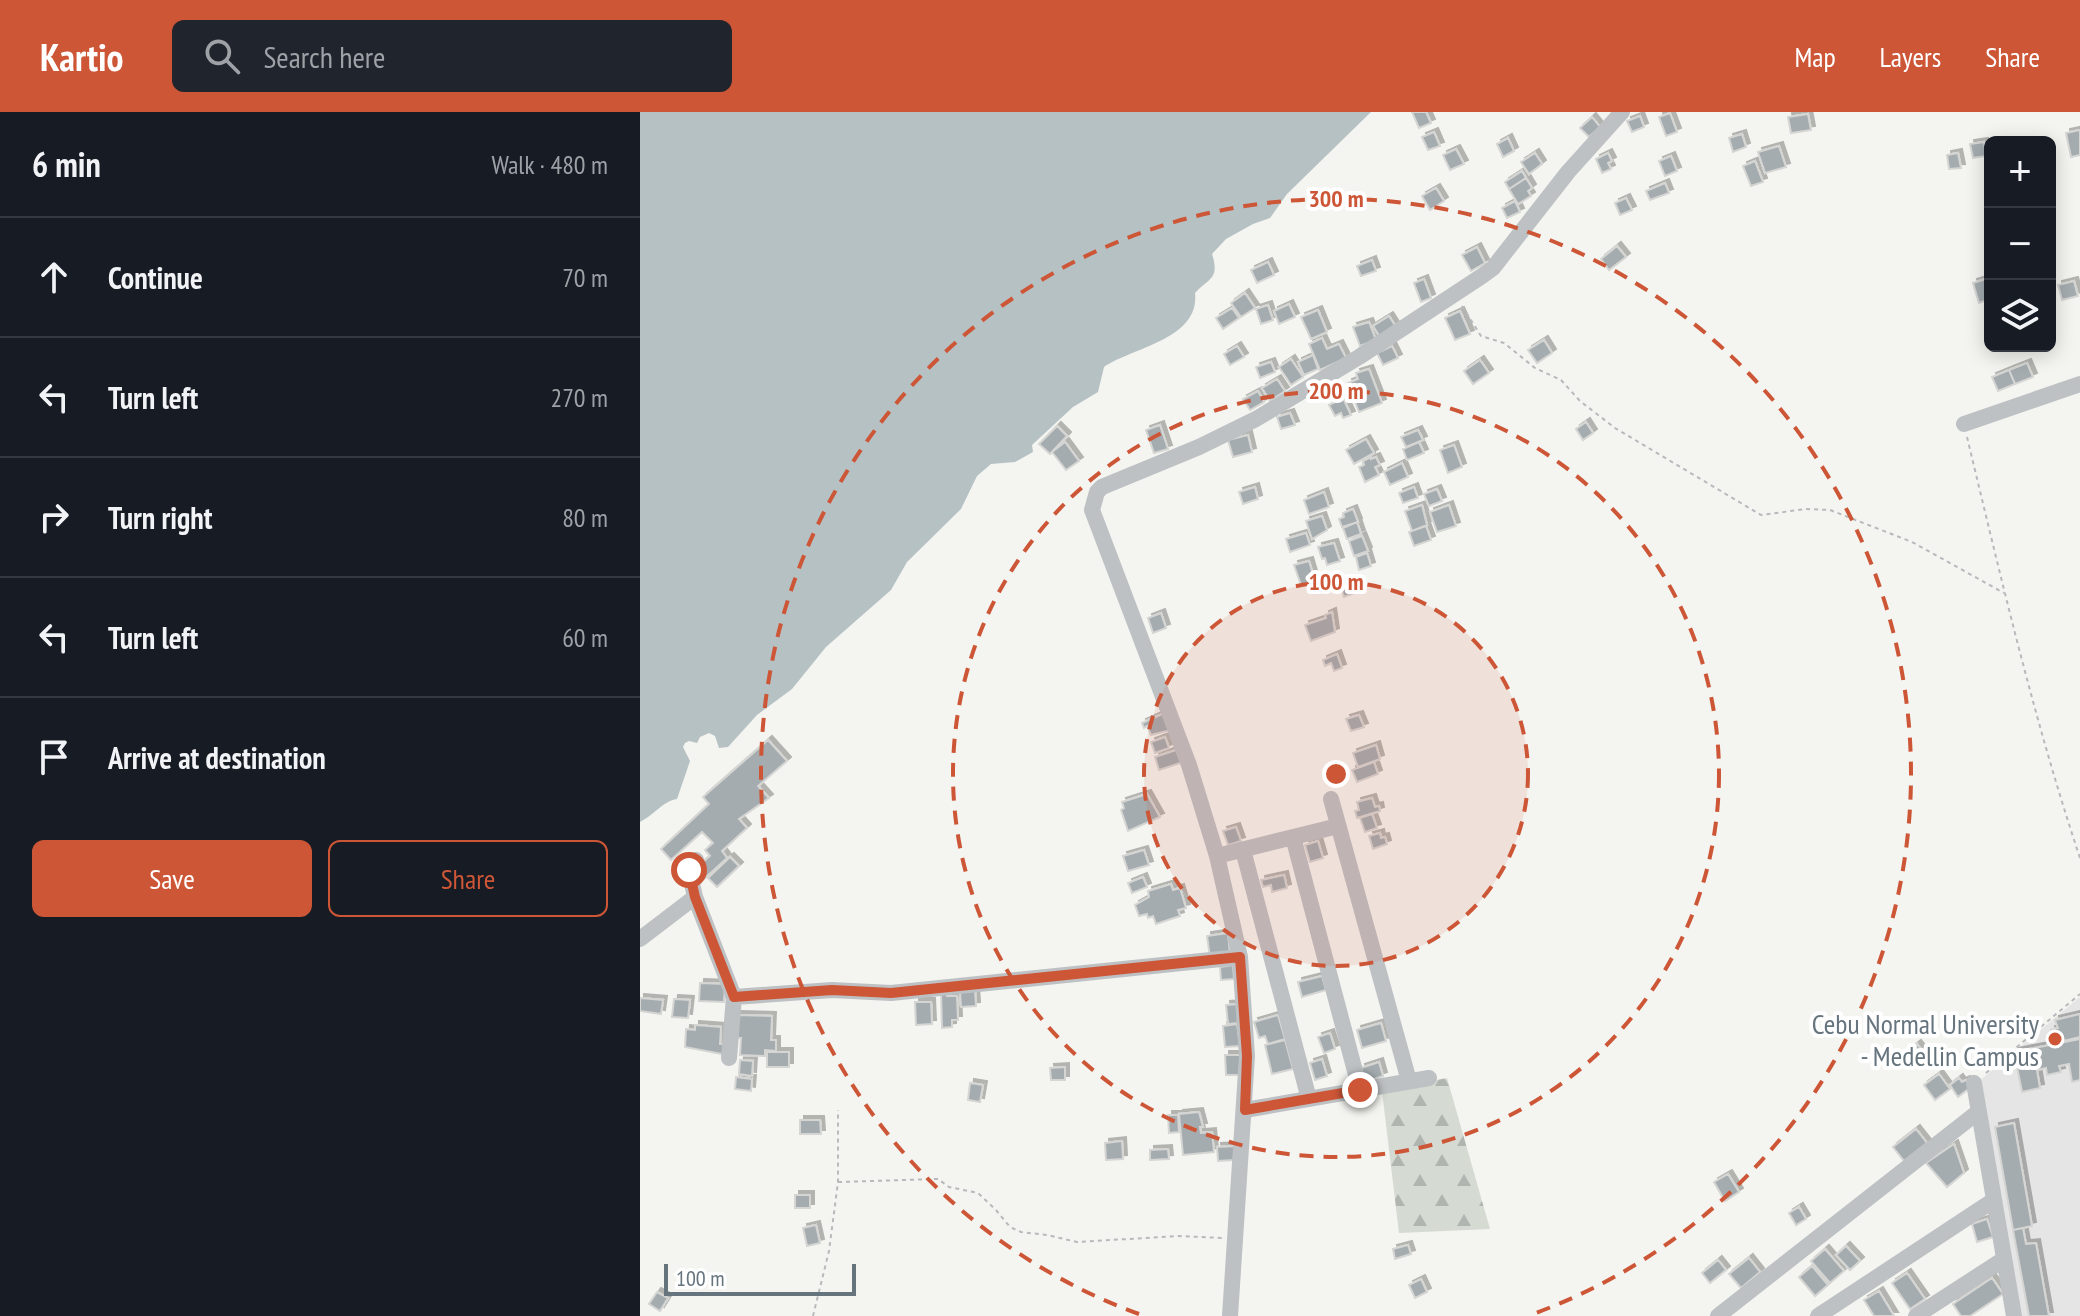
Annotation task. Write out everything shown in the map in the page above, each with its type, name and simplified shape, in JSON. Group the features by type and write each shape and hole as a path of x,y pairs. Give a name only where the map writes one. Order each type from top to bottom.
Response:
{"street":[{"path":"1230,1316 1247,1056 1240,957 1217,856 1189,765 1092,510 1097,492 1114,481 1199,447 1256,419 1493,268 1585,151 1622,112"},
{"path":"1964,424 2080,384"},
{"path":"1331,799 1409,1081"},
{"path":"1217,856 1338,826"},
{"path":"1293,837 1360,1090"},
{"path":"1243,850 1309,1099"},
{"path":"696,860 689,870 695,897 734,997 729,1058"},
{"path":"640,939 695,897"},
{"path":"734,997 832,990 891,993 1240,957"},
{"path":"1245,1110 1429,1078"},
{"path":"1974,1083 2014,1316"},
{"path":"1718,1316 1978,1112"},
{"path":"1818,1316 1994,1200"},
{"path":"1916,1316 2004,1259"}],"path":[{"path":"1455,295 1481,336 1504,343 1535,368 1561,380 1580,401 1615,428 1761,515 1806,509 1830,510 1912,542 2004,593"},
{"path":"1964,424 2004,593 2059,795 2080,858"},
{"path":"1974,1083 2080,994"},
{"path":"813,1316 829,1251 838,1182 838,1110"},
{"path":"838,1182 938,1179 949,1187 978,1193 1010,1227 1021,1232 1077,1242 1179,1236 1235,1239"}],"shaded area":[{"path":"640,112 1371,112 1287,194 1270,218 1226,239 1212,254 1214,273 1195,293 1194,309 1187,321 1163,340 1104,367 1098,392 1073,407 1032,445 1033,452 1015,462 991,464 977,476 961,509 907,562 891,590 826,647 792,689 757,715 728,747 719,748 715,736 709,733 700,737 697,743 685,743 683,747 690,761 677,799 667,802 640,822"},
{"path":"2080,997 2080,1316 2020,1316 1978,1082"}],"green space":[{"path":"1447,1078 1490,1229 1399,1233 1382,1091"}],"building":[{"path":"1412,112 1426,112 1431,123 1419,128"},
{"path":"1670,113 1677,132 1666,136 1659,117"},
{"path":"1808,114 1811,130 1791,133 1788,117"},
{"path":"1640,116 1644,127 1632,132 1627,121"},
{"path":"1592,117 1600,127 1589,137 1580,128"},
{"path":"2080,130 2080,155 2071,157 2066,133"},
{"path":"1434,132 1440,146 1428,150 1422,137"},
{"path":"1742,134 1746,147 1733,152 1729,138"},
{"path":"1508,138 1514,151 1503,157 1497,144"},
{"path":"1984,142 1984,156 1973,158 1970,144"},
{"path":"1779,146 1786,167 1765,173 1758,152"},
{"path":"1456,149 1464,164 1450,170 1443,155"},
{"path":"1535,153 1542,164 1529,174 1521,162"},
{"path":"1608,153 1612,161 1608,163 1611,169 1602,173 1596,159"},
{"path":"1958,153 1961,168 1949,169 1947,155"},
{"path":"1671,156 1677,171 1665,176 1659,161"},
{"path":"1755,161 1763,182 1751,186 1743,166"},
{"path":"1522,171 1526,178 1509,189 1505,182"},
{"path":"1526,178 1532,188 1528,191 1531,196 1518,204 1509,189"},
{"path":"1665,183 1669,193 1650,200 1646,191"},
{"path":"1436,188 1444,201 1430,210 1422,196"},
{"path":"1626,198 1632,210 1620,215 1615,203"},
{"path":"1515,201 1520,212 1507,218 1502,208"},
{"path":"1617,246 1626,257 1609,270 1601,259"},
{"path":"1477,247 1485,263 1471,271 1462,255"},
{"path":"1372,260 1376,271 1361,276 1357,266"},
{"path":"1268,262 1274,275 1257,283 1251,270"},
{"path":"1424,279 1431,298 1421,302 1414,283"},
{"path":"1984,280 1984,301 1979,303 1973,283"},
{"path":"2074,281 2078,296 2062,300 2058,285"},
{"path":"1245,293 1255,308 1241,317 1231,303"},
{"path":"1289,304 1295,317 1279,324 1274,311"},
{"path":"1268,305 1273,320 1261,324 1256,309"},
{"path":"1232,308 1239,318 1223,329 1216,318"},
{"path":"1318,310 1327,332 1311,339 1301,317"},
{"path":"1460,311 1470,334 1455,340 1445,318"},
{"path":"1389,316 1396,327 1380,337 1373,326"},
{"path":"1369,322 1376,340 1360,346 1353,327"},
{"path":"1322,338 1327,349 1339,344 1346,358 1320,370 1309,344"},
{"path":"1544,340 1552,353 1537,363 1528,350"},
{"path":"1237,346 1244,357 1230,365 1224,354"},
{"path":"1392,346 1398,358 1383,365 1377,353"},
{"path":"1313,355 1318,369 1304,375 1298,362"},
{"path":"1291,359 1303,377 1291,385 1279,367"},
{"path":"1480,360 1489,373 1473,384 1464,371"},
{"path":"1271,362 1275,372 1260,378 1256,367"},
{"path":"2027,363 2033,377 2015,384 2009,370"},
{"path":"1369,369 1382,403 1359,412 1348,383 1358,379 1356,373"},
{"path":"2009,370 2015,384 1998,391 1992,377"},
{"path":"1277,379 1285,391 1270,401 1262,388"},
{"path":"1258,391 1264,402 1250,410 1243,399"},
{"path":"1343,398 1351,415 1343,418 1341,413 1335,416 1329,405"},
{"path":"1290,413 1295,425 1281,429 1277,417"},
{"path":"1586,422 1593,433 1583,440 1576,429"},
{"path":"1160,425 1168,449 1154,453 1146,430"},
{"path":"1057,426 1067,436 1050,454 1039,444"},
{"path":"1418,430 1423,440 1406,447 1401,437"},
{"path":"1248,435 1252,452 1233,457 1228,440"},
{"path":"1366,439 1374,453 1354,464 1346,450"},
{"path":"1065,442 1079,461 1066,470 1052,452"},
{"path":"1419,442 1424,453 1407,460 1403,449"},
{"path":"1454,445 1462,467 1448,473 1440,450"},
{"path":"1371,457 1376,457 1380,465 1375,467 1379,475 1365,482 1359,467"},
{"path":"1402,463 1408,477 1390,485 1384,472"},
{"path":"1255,487 1258,499 1243,504 1239,492"},
{"path":"1414,487 1418,498 1403,503 1399,493"},
{"path":"1437,489 1442,501 1429,506 1424,494"},
{"path":"1324,492 1329,507 1309,514 1304,500"},
{"path":"1422,505 1427,525 1412,531 1405,511"},
{"path":"1449,505 1456,526 1437,532 1430,512"},
{"path":"1353,509 1358,522 1342,527 1339,519 1344,517 1343,513"},
{"path":"1322,516 1327,530 1312,539 1306,521"},
{"path":"1357,522 1361,534 1347,539 1343,528"},
{"path":"1426,526 1431,540 1414,546 1409,532"},
{"path":"1306,533 1310,545 1290,552 1286,539"},
{"path":"1362,536 1368,551 1354,556 1349,541"},
{"path":"1334,543 1340,561 1327,565 1318,547"},
{"path":"1367,553 1371,566 1359,570 1356,557"},
{"path":"1309,561 1315,581 1301,585 1294,565"},
{"path":"1353,581 1357,592 1344,597 1340,585"},
{"path":"1332,612 1335,632 1311,641 1305,625 1326,618 1325,615"},
{"path":"1161,613 1166,628 1153,633 1148,618"},
{"path":"1337,654 1342,668 1334,671 1331,663 1325,666 1323,660"},
{"path":"1162,714 1171,730 1151,735 1142,723"},
{"path":"1359,715 1364,727 1351,731 1346,719"},
{"path":"1165,737 1169,748 1155,753 1151,742"},
{"path":"768,740 787,761 758,786 769,798 739,819 747,828 722,851 727,858 704,879 695,869 710,856 705,850 713,843 702,832 671,860 661,849 709,804 703,797"},
{"path":"1376,745 1380,759 1358,767 1353,753"},
{"path":"1179,749 1183,762 1159,770 1155,757"},
{"path":"1374,762 1378,774 1357,782 1352,770"},
{"path":"1147,794 1160,817 1128,831 1121,810 1124,808 1122,802"},
{"path":"1372,798 1380,811 1357,818 1357,802"},
{"path":"1372,814 1377,828 1365,832 1360,818"},
{"path":"1236,827 1241,841 1228,845 1223,831"},
{"path":"1380,833 1387,844 1373,849 1369,836"},
{"path":"1318,841 1323,858 1310,862 1305,845"},
{"path":"1144,850 1149,865 1128,871 1123,856"},
{"path":"730,857 739,866 717,887 708,878"},
{"path":"1284,875 1287,888 1272,892 1271,885 1263,887 1261,880"},
{"path":"1143,877 1147,887 1132,893 1128,883"},
{"path":"1171,884 1173,890 1180,888 1186,908 1178,910 1180,916 1156,924 1153,916 1139,916 1135,905 1149,897 1148,891"},
{"path":"1228,933 1230,955 1210,957 1207,936"},
{"path":"1233,965 1234,979 1221,980 1220,967"},
{"path":"1322,976 1326,990 1302,997 1298,982"},
{"path":"700,983 725,984 724,1002 699,1001"},
{"path":"975,990 976,1006 961,1007 960,991"},
{"path":"941,992 947,992 947,996 957,996 958,1020 952,1020 952,1027 942,1028"},
{"path":"640,998 663,1000 661,1014 640,1011"},
{"path":"674,999 690,1000 688,1018 672,1017"},
{"path":"915,1002 931,1002 932,1024 916,1025"},
{"path":"1238,1004 1240,1023 1228,1024 1226,1005"},
{"path":"2080,1014 2080,1037 2055,1043 2051,1030 2058,1028 2055,1020"},
{"path":"737,1015 772,1016 771,1040 776,1040 776,1051 765,1050 765,1056 740,1055"},
{"path":"1278,1015 1285,1039 1268,1044 1265,1036 1259,1038 1254,1022"},
{"path":"1381,1023 1386,1041 1362,1048 1357,1030"},
{"path":"1237,1024 1240,1046 1225,1047 1223,1026"},
{"path":"695,1025 721,1027 720,1044 727,1044 727,1055 685,1047 686,1029 695,1030"},
{"path":"1330,1033 1335,1049 1324,1053 1318,1037"},
{"path":"2080,1039 2080,1080 2072,1082 2069,1064 2059,1066 2061,1072 2047,1075 2046,1068 2037,1070 2040,1088 2022,1092 2014,1052"},
{"path":"1285,1040 1293,1069 1272,1074 1265,1045"},
{"path":"1917,1044 1926,1055 1916,1063 1907,1052"},
{"path":"767,1052 789,1052 789,1067 767,1067"},
{"path":"1225,1055 1243,1055 1243,1075 1226,1075"},
{"path":"1322,1059 1327,1076 1315,1080 1310,1063"},
{"path":"740,1060 753,1061 752,1076 739,1074"},
{"path":"1379,1062 1383,1076 1365,1082 1361,1068"},
{"path":"1065,1067 1065,1080 1051,1080 1050,1068"},
{"path":"1939,1074 1950,1089 1935,1100 1924,1085"},
{"path":"736,1077 752,1079 751,1091 735,1089"},
{"path":"1959,1078 1962,1082 1966,1080 1971,1087 1958,1097 1950,1085"},
{"path":"970,1083 983,1085 980,1102 968,1100"},
{"path":"1199,1112 1203,1127 1200,1127 1201,1133 1212,1132 1214,1152 1183,1155 1179,1114"},
{"path":"1168,1115 1178,1115 1179,1132 1169,1133"},
{"path":"800,1120 820,1120 821,1134 800,1134"},
{"path":"2014,1123 2032,1226 2013,1230 1995,1127"},
{"path":"1916,1129 1927,1143 1904,1161 1893,1147"},
{"path":"1122,1141 1123,1159 1106,1160 1105,1143"},
{"path":"1954,1144 1964,1173 1947,1187 1926,1163"},
{"path":"1235,1146 1235,1160 1218,1161 1217,1147"},
{"path":"1168,1149 1169,1159 1150,1160 1150,1150"},
{"path":"1728,1174 1739,1192 1725,1201 1714,1182"},
{"path":"795,1195 810,1195 810,1208 795,1208"},
{"path":"1799,1207 1806,1219 1796,1225 1789,1213"},
{"path":"1987,1219 1993,1237 1977,1242 1972,1224"},
{"path":"816,1225 820,1243 807,1246 803,1228"},
{"path":"2023,1228 2026,1244 2036,1243 2049,1316 2029,1316 2013,1230"},
{"path":"1408,1245 1411,1254 1395,1259 1393,1249"},
{"path":"1846,1246 1860,1261 1850,1270 1836,1255"},
{"path":"1825,1249 1844,1271 1830,1283 1811,1261"},
{"path":"1749,1258 1760,1272 1741,1288 1729,1274"},
{"path":"1718,1260 1726,1270 1710,1283 1702,1273"},
{"path":"1812,1266 1828,1285 1815,1296 1799,1277"},
{"path":"1907,1273 1925,1299 1910,1309 1892,1283"},
{"path":"1992,1278 2003,1294 1970,1316 1961,1316 1953,1304"},
{"path":"1421,1279 1427,1292 1415,1298 1409,1285"},
{"path":"1879,1291 1894,1316 1874,1316 1864,1300"},
{"path":"657,1292 668,1298 660,1311 649,1304"}],"place":[{"name":"Cebu Normal University - Medellin Campus","path":"2055,1039"}],"route":[{"path":"689,870 695,897 734,997 832,990 891,993 1240,957 1247,1056 1245,1110 1360,1090"}]}
